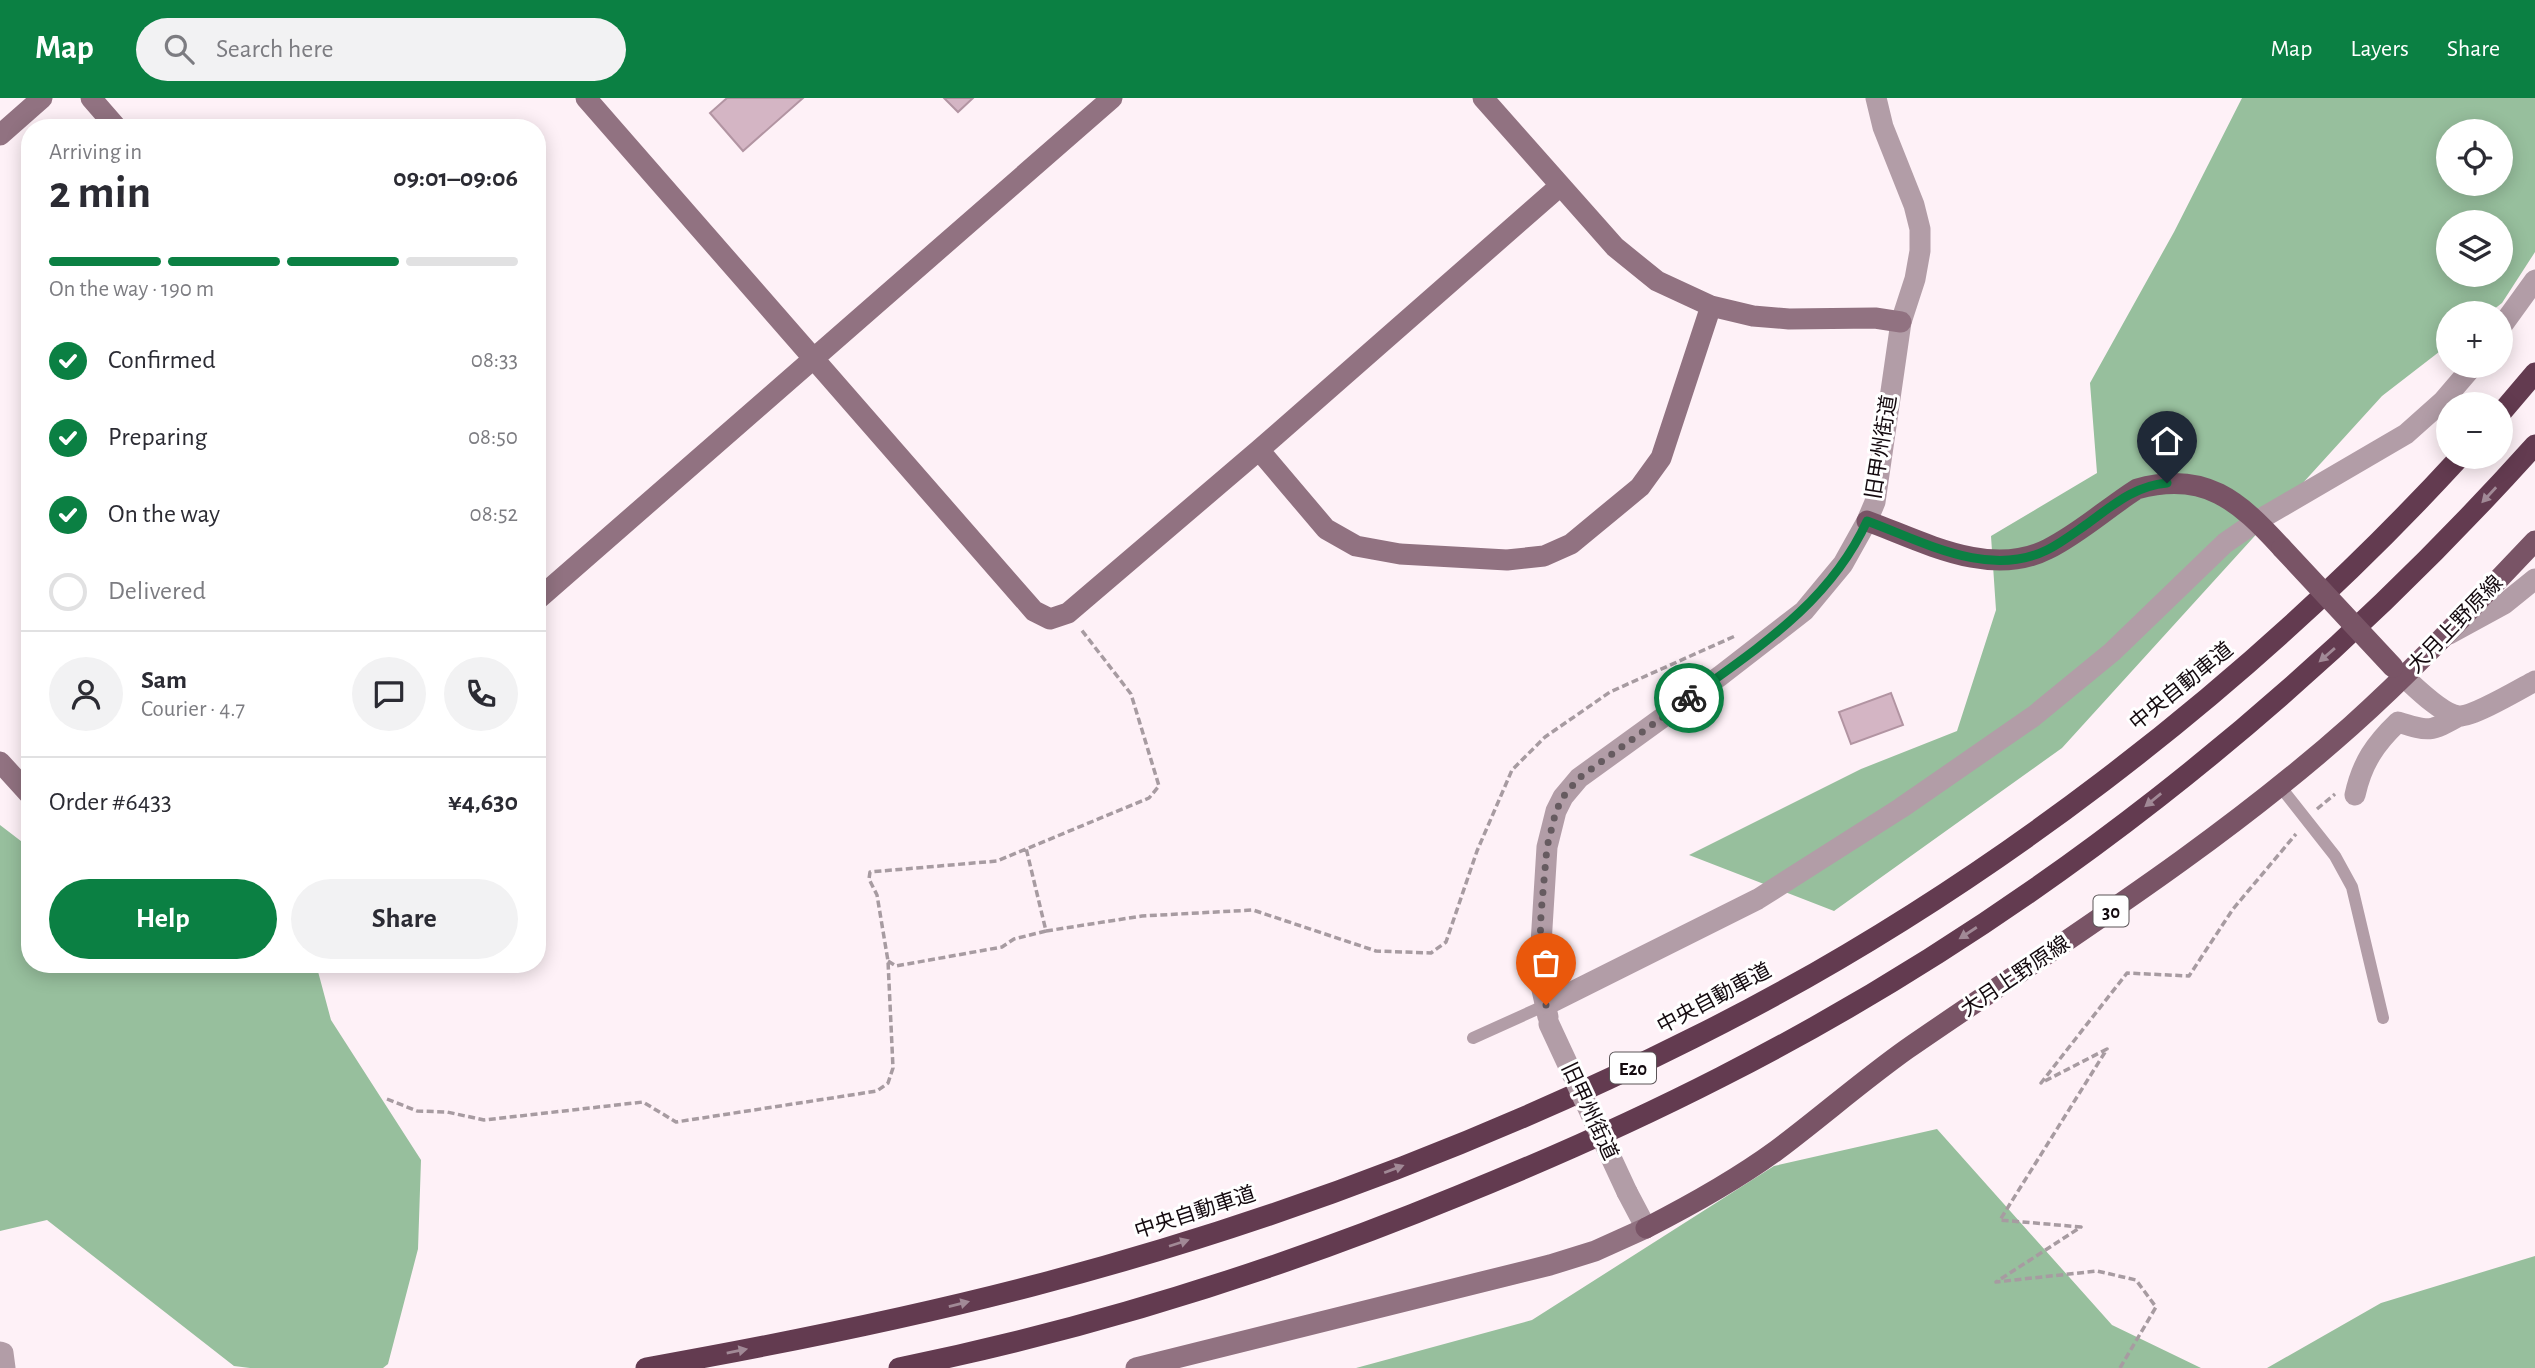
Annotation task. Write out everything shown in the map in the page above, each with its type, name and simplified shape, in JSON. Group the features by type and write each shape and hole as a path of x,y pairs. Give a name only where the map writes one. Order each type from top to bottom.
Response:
{"highway":[{"path":"2513,399 2535,373"},
{"name":"E20","path":"899,1368 1064,1329 1176,1298 1287,1262 1397,1221 1614,1129 1721,1077 1827,1020 2014,903 2109,835 2197,765 2347,638 2440,547 2535,444"},
{"name":"中央自動車道","path":"646,1368 925,1312 1151,1252 1371,1178 1485,1133 1596,1085 1698,1036 1805,978 1891,926 1985,866 2078,799 2236,673 2306,612 2406,516 2449,469"}],"main road":[{"name":"大月上野原線","path":"1867,521 1963,556 2003,561 2045,551 2137,489 2186,483 2204,486 2235,503 2257,521 2398,672"},
{"name":"大月上野原線","path":"1646,1228 1734,1179 1776,1150 1878,1070 2123,904 2224,829 2349,728 2398,672 2442,638 2535,541"}],"street":[{"path":"0,135 42,98"},
{"path":"92,98 110,119"},
{"path":"586,98 1034,611 1050,620 1068,613 1560,186"},
{"path":"546,592 1112,98"},
{"path":"1483,98 1615,247 1657,281 1711,306 1753,316 1789,319 1875,318 1901,322"},
{"name":"旧甲州街道","path":"1646,1228 1626,1192 1548,1015 1539,976 1541,914 1551,825 1563,797 1579,778 1804,611 1851,553 1867,521 1875,502 1901,322 1915,279 1920,251 1920,229 1914,205 1883,127 1877,98"},
{"path":"2513,310 2535,280"},
{"path":"1259,450 1326,529 1356,546 1400,554 1507,560 1544,556 1571,544 1630,496 1661,458 1711,306"},
{"path":"1548,1015 1758,899 1901,808 2034,716 2112,652 2225,543 2257,521 2406,434 2443,401 2463,378"},
{"path":"2442,638 2504,604 2535,579"},
{"path":"2398,672 2444,710 2459,716"},
{"path":"2355,795 2360,771 2380,740 2398,722 2426,730 2436,729 2535,681"},
{"path":"0,762 21,785"},
{"path":"1136,1368 1550,1265 1595,1251 1646,1228"},
{"path":"0,1352 3,1353 5,1368"}],"lane":[{"path":"2279,785 2335,856 2351,887 2383,1018"},
{"path":"1473,1038 1548,1015"}],"path":[{"path":"387,1099 417,1111 447,1112 485,1120 643,1102 676,1122 877,1091 888,1083 893,1068 888,961 877,894 869,879 870,872 997,860 1149,798 1159,786 1130,694 1068,613"},
{"path":"888,961 896,966 1002,947 1014,939 1046,931 1142,916 1253,910 1376,951 1431,953 1446,942 1477,851 1512,770 1545,737 1610,692 1655,670 1743,633 1774,635"},
{"path":"2316,810 2360,771"},
{"path":"2120,1368 2156,1307 2136,1280 2097,1271 1996,1283 2081,1227 2000,1220 2107,1049 2040,1083 2127,974 2189,976 2233,909 2300,830"},
{"path":"1026,848 1046,931"}],"green space":[{"path":"2242,98 2535,98 2535,252 2513,286 2513,210 2436,210 2436,287 2512,287 2503,301 2436,301 2436,354 2382,396 2062,748 1834,911 1689,855 1861,769 1957,731 1996,610 1991,536 2097,473 2090,383 2174,232"},
{"path":"0,825 21,841 21,973 318,973 331,1020 421,1160 418,1249 388,1364 383,1368 234,1366 47,1220 0,1231"},
{"path":"1937,1129 2112,1325 2201,1368 1356,1368 1532,1320 1774,1166"},
{"path":"2535,1256 2535,1368 2267,1368 2381,1303"}],"building":[{"path":"727,98 803,98 743,151 710,113"},
{"path":"944,98 973,98 958,112"},
{"path":"1891,693 1903,725 1851,744 1839,712"}],"way so far":[{"path":"1546,1005 1539,976 1541,914 1547,847 1556,811 1563,797 1579,778 1689,698"}],"route":[{"path":"1689,698 1804,611 1843,564 1867,521 1963,556 2003,561 2045,551 2137,489 2167,483"}]}
